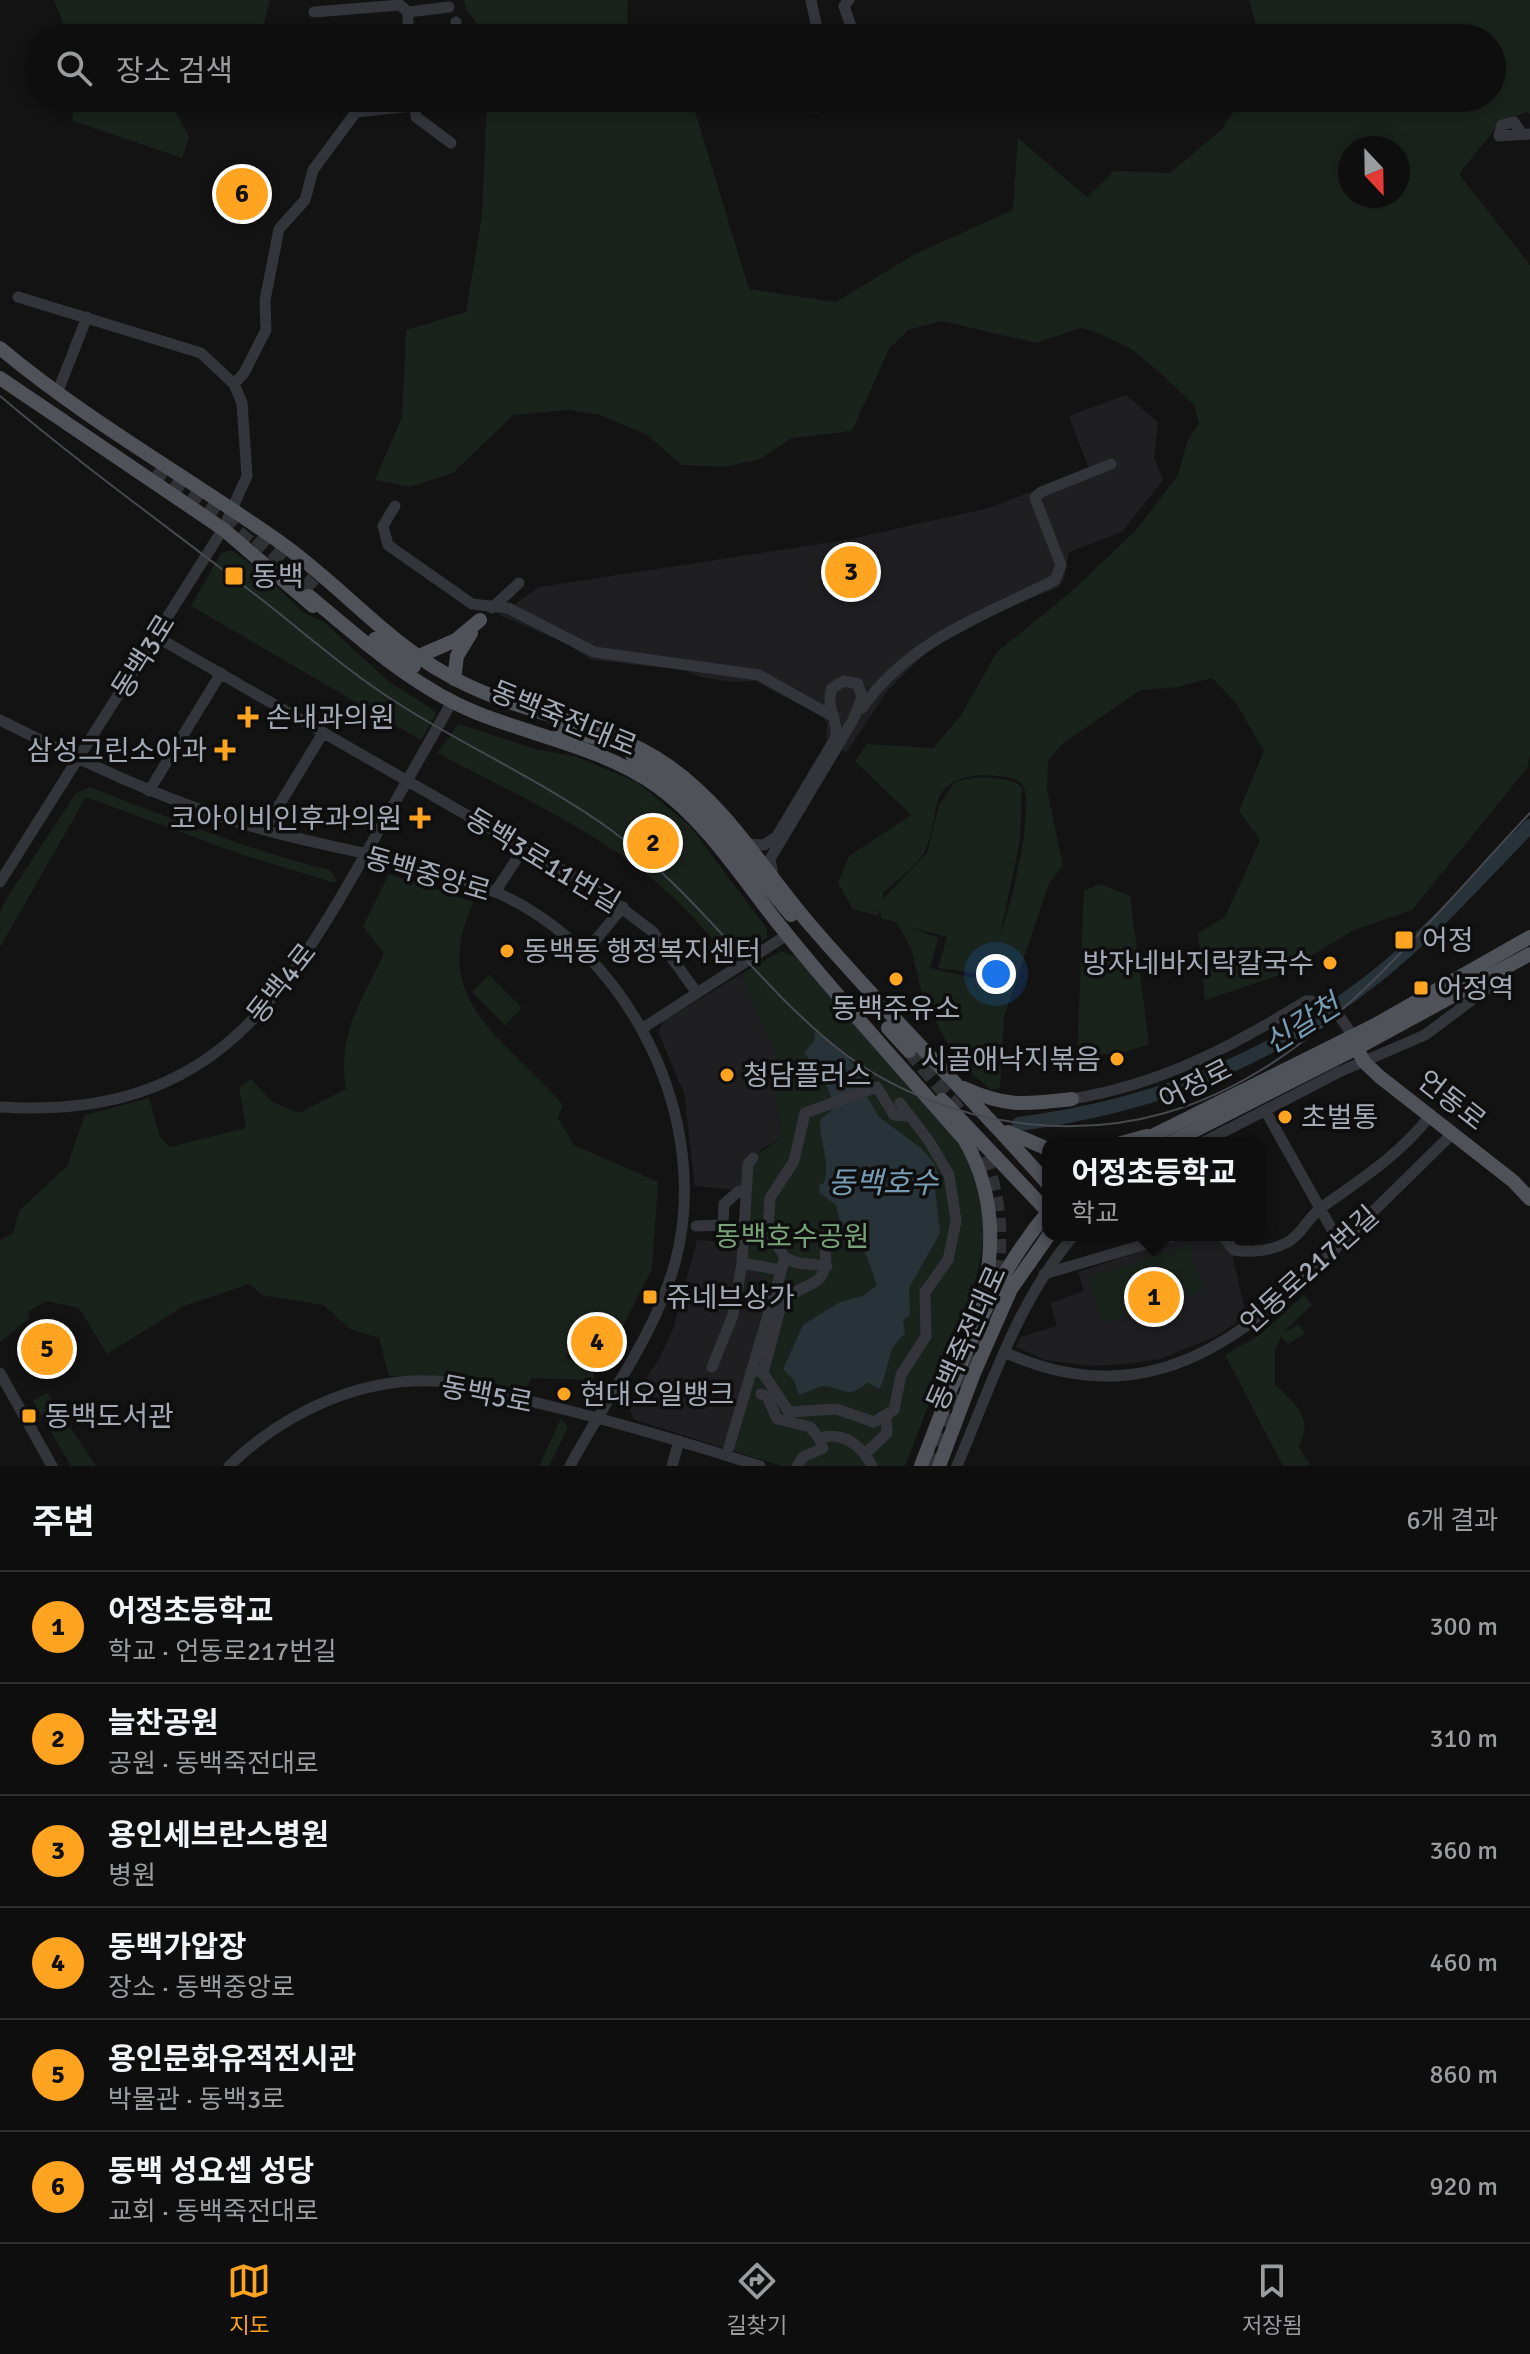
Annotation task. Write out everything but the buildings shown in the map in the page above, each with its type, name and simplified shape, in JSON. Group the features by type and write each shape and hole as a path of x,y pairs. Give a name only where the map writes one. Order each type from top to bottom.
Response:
{"main road":[{"path":"0,351 282,544 336,585 384,632 417,657 454,679 530,710 590,726 621,739 668,766 695,789 747,844 839,958 1042,1177"},
{"path":"0,351 157,470 0,368"},
{"path":"0,378 223,529 400,679 492,727 574,745"},
{"path":"176,497 197,496 198,490 192,483"},
{"path":"262,559 262,549 267,542 272,539 282,544"},
{"name":"동백죽전대로","path":"899,1064 787,935 698,822 657,786 574,745 477,713 414,680 312,593 375,639 459,692 621,747 675,783 714,821 909,1051"},
{"path":"417,657 456,640 480,620"},
{"path":"454,679 460,649 480,620"},
{"path":"595,738 621,739"},
{"path":"695,789 714,821"},
{"name":"어정로","path":"1180,1137 1351,1036 1530,937"},
{"name":"어정로","path":"1148,1137 1351,1036 1504,969 1530,954"},
{"name":"언동로","path":"1351,1036 1364,1062 1530,1199"},
{"path":"899,1064 944,1102 1042,1206"},
{"path":"899,1064 964,1139 979,1164 987,1190 992,1244 980,1321"},
{"path":"958,1085 994,1102 1014,1104 1072,1099"},
{"path":"995,1124 1017,1138 1042,1147"},
{"path":"1141,1137 1155,1133"},
{"path":"990,1152 1022,1167 1026,1165 1024,1157"},
{"name":"동백죽전대로","path":"916,1463 964,1354 1014,1255 1042,1220"},
{"name":"동백죽전대로","path":"939,1466 974,1373 1011,1289 1045,1241"}],"street":[{"path":"811,0 816,24"},
{"path":"849,0 844,6 850,24"},
{"path":"314,12 363,4 449,7"},
{"path":"18,297 201,353 234,384 244,373 266,330 265,300 279,229 305,200 313,170 356,112"},
{"path":"414,112 416,117 451,143"},
{"path":"58,391 87,317"},
{"name":"동백3로","path":"0,882 223,529 232,510 247,476 244,414 234,384"},
{"path":"773,877 770,859 853,720 876,688 910,655 944,632 1055,580 1061,565 1035,498 1041,492 1111,464"},
{"path":"395,506 387,516 383,535 395,552 472,604 508,608 594,652 759,675 834,717"},
{"path":"480,620 519,583"},
{"name":"동백3로11번길","path":"155,636 407,782 525,846 623,907 663,944 697,993"},
{"path":"149,791 221,673"},
{"path":"808,702 829,698 840,681 855,682 863,691"},
{"path":"863,691 876,688"},
{"path":"853,720 863,691"},
{"path":"747,844 764,845 777,836 833,744 837,730 829,698"},
{"name":"동백4로","path":"0,1107 69,1108 109,1102 165,1083 213,1056 248,1027 281,989 334,911 449,707"},
{"name":"동백중앙로","path":"0,720 149,791 264,830 441,873 495,892 531,911 583,955 643,1028 667,1085 678,1128 684,1184 681,1232 669,1281 648,1335 597,1415 570,1466"},
{"path":"264,830 323,733"},
{"path":"495,892 525,846"},
{"path":"583,955 623,907"},
{"path":"643,1028 787,935"},
{"path":"1214,1137 1425,1035 1496,982 1504,969"},
{"path":"1072,1099 1125,1090 1174,1072 1247,1036 1306,1001 1323,1002 1351,1036"},
{"path":"827,1266 798,1263 785,1258 771,1238 767,1209 770,1198 794,1161 805,1113 877,1087 895,1107 894,1115 907,1116 929,1141 949,1175 956,1221 948,1260 925,1292 926,1336 901,1375 897,1402 886,1417 887,1433 865,1454"},
{"path":"1265,1110 1340,1244"},
{"path":"1227,1241 1234,1250 1269,1250 1298,1234 1320,1208 1385,1165 1430,1116"},
{"name":"언동로217번길","path":"1004,1352 1040,1365 1092,1374 1137,1372 1178,1363 1244,1331 1340,1244 1453,1133"},
{"path":"712,1367 733,1315 742,1263 748,1164 753,1158"},
{"path":"746,1209 767,1209"},
{"path":"696,1226 722,1218"},
{"path":"725,1456 760,1385 781,1305 792,1294 815,1284 827,1266 825,1241 828,1239"},
{"path":"957,1466 1004,1352 1044,1274 1069,1241"},
{"path":"1044,1274 1141,1241"},
{"path":"785,1258 760,1385 777,1419 810,1427 819,1438 823,1448 803,1457 797,1466"},
{"path":"742,1263 781,1270"},
{"path":"0,1373 52,1466"},
{"name":"동백5로","path":"229,1466 263,1436 298,1414 336,1397 378,1386 451,1383 597,1415 760,1466"},
{"path":"760,1385 789,1412 836,1409 865,1421 886,1417"},
{"path":"819,1438 841,1437 852,1442 872,1466"},
{"path":"672,1466 679,1441"}],"shaded area":[{"path":"1126,395 1158,422 1154,457 1163,480 1122,532 1069,552 1064,580 1058,588 1019,602 929,650 889,689 846,753 826,738 827,724 822,717 755,681 733,682 700,677 684,670 591,660 568,644 499,615 539,587 846,540 989,508 1089,469 1069,416"},
{"path":"741,974 785,1075 775,1079 781,1139 761,1149 746,1191 695,1186 684,1093 658,1032 664,1021"},
{"path":"697,1240 742,1243 779,1293 734,1451 635,1420 628,1406 659,1359 673,1329"},
{"path":"1173,1241 1221,1241 1232,1253 1246,1316 1217,1336 1160,1359 1127,1364 1090,1366 1045,1360 1016,1347 1021,1337 1057,1326 1050,1303 1084,1291 1078,1272"}],"green space":[{"path":"54,0 270,0 264,24 63,24"},
{"path":"464,0 628,0 627,24 477,24 466,9"},
{"path":"1249,0 1530,0 1530,114 1526,112 1498,125 1459,174 1530,265 1530,753 1527,768 1412,910 1354,930 1277,976 1205,1000 1198,933 1225,917 1260,840 1239,811 1264,751 1236,703 1212,678 1179,687 1140,690 1061,745 1048,761 1047,789 1063,866 1049,883 1004,1017 1000,1088 991,1090 957,1061 923,998 911,948 896,922 881,918 880,909 878,916 853,909 838,883 849,856 911,815 855,761 867,744 933,748 960,717 997,652 1072,591 1137,529 1178,475 1187,442 1199,424 1195,406 1133,350 1094,331 1080,328 1037,343 941,321 908,330 889,349 852,431 792,438 760,459 724,467 682,465 647,435 601,415 569,410 513,415 453,473 409,487 375,480 402,417 406,330 466,312 482,215 486,112 695,112 749,289 836,302 915,254 1013,210 1018,138 1087,197 1114,171 1170,173 1221,130 1233,112 1506,112 1506,24 1256,24","holes":["980,775 1008,777 1022,784 1026,795 1026,813 1020,858 1000,936 1020,841 1022,787 1007,780 979,778 954,783 939,805 927,853 882,900 883,893 924,853 938,802 950,784","907,926 947,937 938,968 980,974 978,979 930,968 938,938"]},
{"path":"73,112 176,112 189,137 182,158 73,121"},
{"path":"231,550 260,571 304,613 324,622 388,681 432,709 436,714 421,740 191,606 221,553"},
{"path":"459,724 535,749 577,757 637,782 689,825 767,929 767,938 730,963 701,926 669,893 634,865 559,817 437,753"},
{"path":"90,787 239,843 330,870 335,883 240,854 86,797 0,947 0,912 5,901 76,793"},
{"path":"389,874 474,902 462,937 460,967 466,993 480,1017 563,1105 558,1118 574,1145 658,1182 652,1269 623,1326 596,1311 566,1357 594,1374 594,1380 531,1378 525,1393 484,1381 389,1376 379,1338 350,1329 323,1305 262,1295 249,1284 184,1306 107,1354 79,1308 47,1301 27,1312 30,1318 0,1342 0,1240 13,1233 19,1211 67,1166 85,1115 149,1098 160,1137 170,1147 246,1128 239,1087 251,1079 272,1102 299,1113 346,1089 344,1069 348,1035 359,1003 384,954 363,926"},
{"path":"1100,884 1130,896 1149,1044 1122,1053 1077,1056 1084,891"},
{"name":"동백호수공원","path":"781,951 796,957 941,1117 962,1146 975,1174 982,1202 984,1229 973,1285 905,1466 782,1466 734,1451 779,1294 741,1257 746,1191 741,1185 742,1164 781,1139 775,1079 784,1075 741,974"},
{"path":"489,975 522,1008 505,1025 472,992"},
{"path":"1188,1244 1204,1291 1188,1296 1172,1249"},
{"path":"1171,1251 1186,1297 1103,1323 1088,1277"},
{"path":"1304,1295 1312,1305 1282,1334 1299,1324 1305,1334 1288,1344 1281,1336 1275,1351 1275,1384 1300,1412 1305,1428 1298,1446 1311,1466 1283,1466 1225,1355 1261,1334"},
{"path":"47,1393 96,1466 71,1466 33,1401"},
{"path":"561,1418 568,1427 549,1466 539,1466"}],"water":[{"name":"동백호수","path":"815,1032 837,1046 851,1061 865,1081 866,1095 879,1117 922,1149 934,1163 938,1174 934,1180 940,1233 909,1288 910,1315 903,1320 905,1334 894,1346 879,1389 868,1382 856,1391 845,1392 825,1386 799,1395 794,1380 783,1369 803,1325 840,1302 863,1296 877,1285 865,1252 852,1244 841,1226 836,1205 820,1193 819,1185 824,1183 826,1174 826,1158 820,1120 835,1107 822,1075 804,1053 814,1041"}],"waterway":[{"name":"신갈천","path":"1019,1124 1069,1116 1164,1092 1209,1075 1296,1032 1398,958 1530,826"}],"tunnel":[{"path":"153,472 227,522 258,550"},
{"path":"256,538 316,590"},
{"path":"909,1051 959,1110"},
{"path":"975,1138 990,1173 998,1212 999,1251 993,1289"},
{"path":"930,1466 983,1324"}],"tram line":[{"path":"0,396 379,691 560,796 642,854 779,995 837,1048 903,1089 977,1115 1028,1124 1110,1124 1184,1107 1251,1076 1313,1034 1370,983 1530,813"}],"place":[{"name":"동백 성요셉 성당","path":"242,194"},
{"name":"용인세브란스병원","path":"851,572"},
{"name":"동백","path":"234,576"},
{"name":"손내과의원","path":"248,717"},
{"name":"삼성그린소아과","path":"225,750"},
{"name":"코아이비인후과의원","path":"420,818"},
{"name":"늘찬공원","path":"653,843"},
{"name":"어정","path":"1404,940"},
{"name":"동백동 행정복지센터","path":"507,951"},
{"name":"방자네바지락칼국수","path":"1330,963"},
{"name":"동백주유소","path":"896,979"},
{"name":"어정역","path":"1421,988"},
{"name":"시골애낙지볶음","path":"1117,1059"},
{"name":"청담플러스","path":"727,1075"},
{"name":"초벌통","path":"1285,1117"},
{"name":"쥬네브상가","path":"650,1297"},
{"name":"어정초등학교","path":"1154,1297"},
{"name":"동백가압장","path":"597,1342"},
{"name":"용인문화유적전시관","path":"47,1349"},
{"name":"현대오일뱅크","path":"564,1394"},
{"name":"동백도서관","path":"29,1416"}]}
